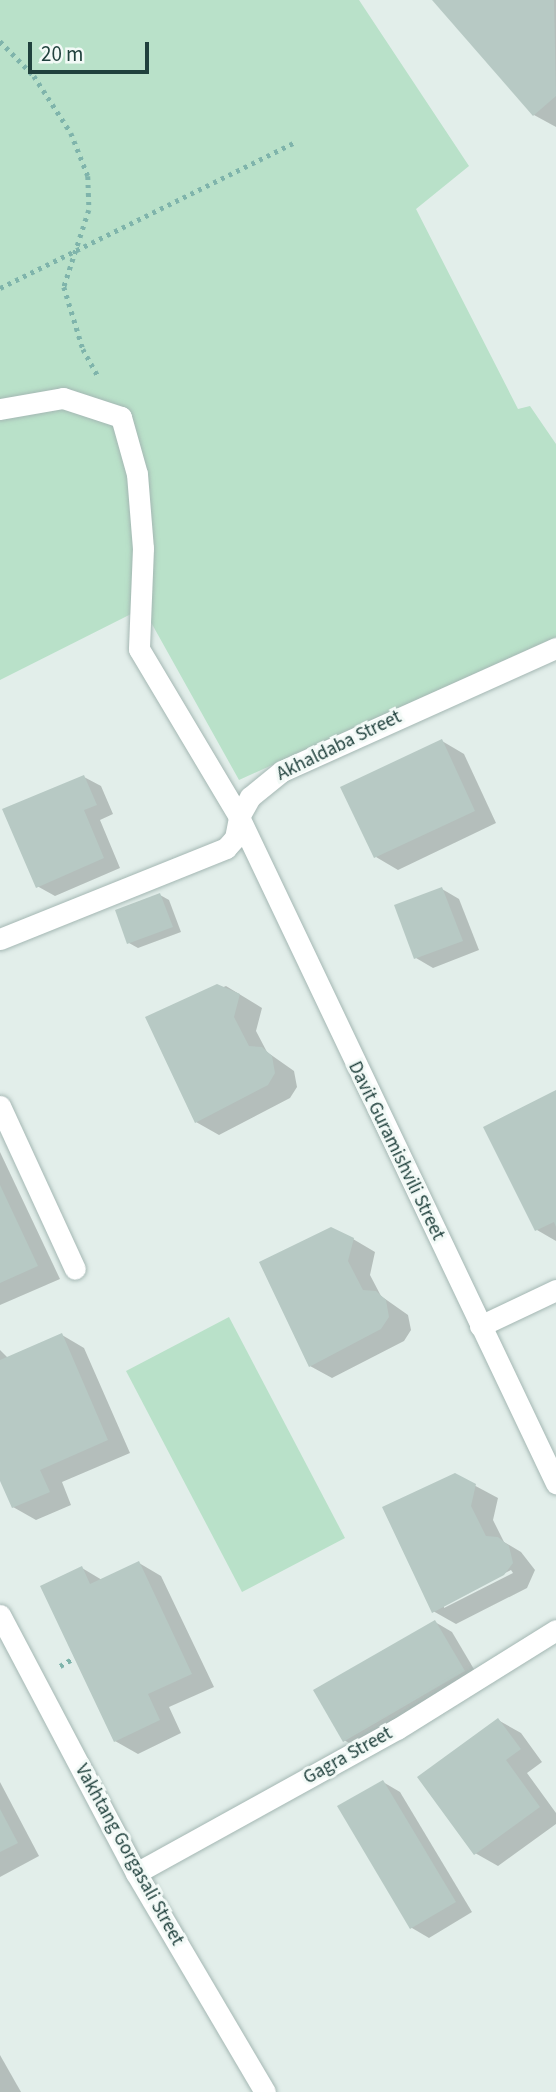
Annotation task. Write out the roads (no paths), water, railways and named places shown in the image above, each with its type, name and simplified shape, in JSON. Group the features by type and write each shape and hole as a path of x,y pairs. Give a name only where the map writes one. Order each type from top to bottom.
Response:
{"street":[{"name":"Davit Guramishvili Street","path":"0,409 63,398 121,417 137,474 143,548 139,649 239,817 556,1483"},
{"name":"Akhaldaba Street","path":"0,939 226,848 235,838 239,817 262,784 282,771 556,648"},
{"path":"0,1106 75,1269"},
{"path":"480,1326 556,1290"},
{"name":"Vakhtang Gorgasali Street","path":"0,1615 136,1873 265,2092"},
{"name":"Gagra Street","path":"136,1873 397,1729 556,1630"}]}
